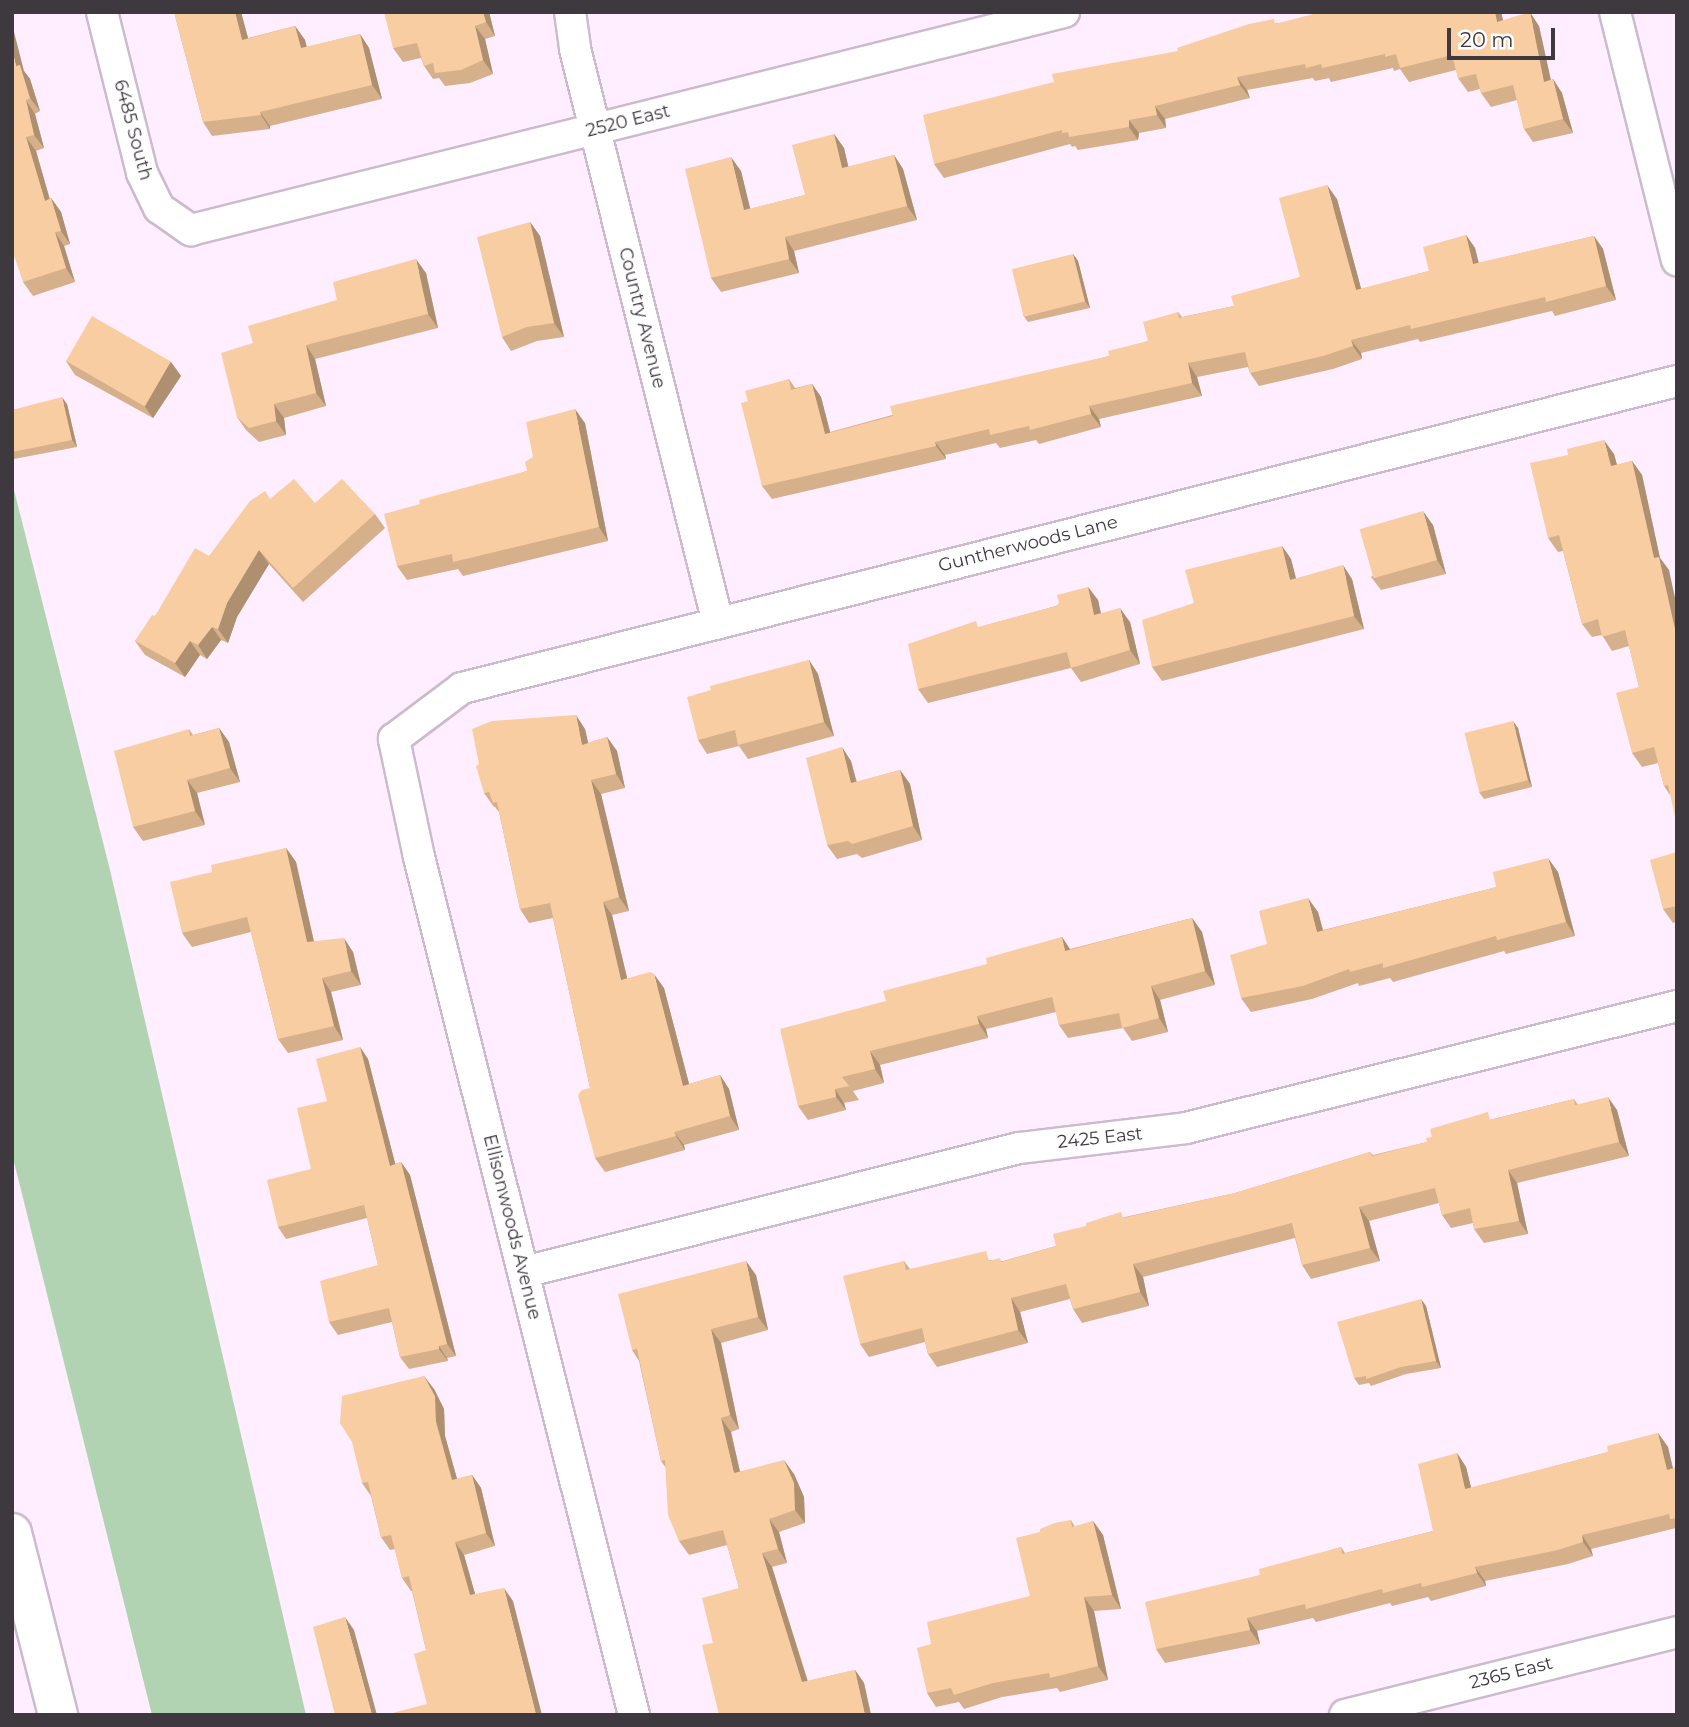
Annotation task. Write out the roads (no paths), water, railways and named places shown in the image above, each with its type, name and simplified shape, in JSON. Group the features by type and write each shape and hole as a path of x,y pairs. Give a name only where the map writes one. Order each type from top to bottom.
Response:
{"highway":[{"path":"12,1533 58,1715"}],"street":[{"name":"6485 South","path":"103,12 142,173 159,208 191,230"},
{"name":"Country Avenue","path":"570,12 575,49 718,622"},
{"name":"2520 East","path":"191,230 1064,12"},
{"path":"1615,12 1677,260"},
{"name":"Guntherwoods Lane","path":"394,739 461,688 1677,381"},
{"name":"Ellisonwoods Avenue","path":"394,739 419,857 634,1715"},
{"name":"2425 East","path":"524,1272 1019,1148 1186,1128 1677,1006"},
{"name":"2365 East","path":"1345,1715 1677,1632"}]}
